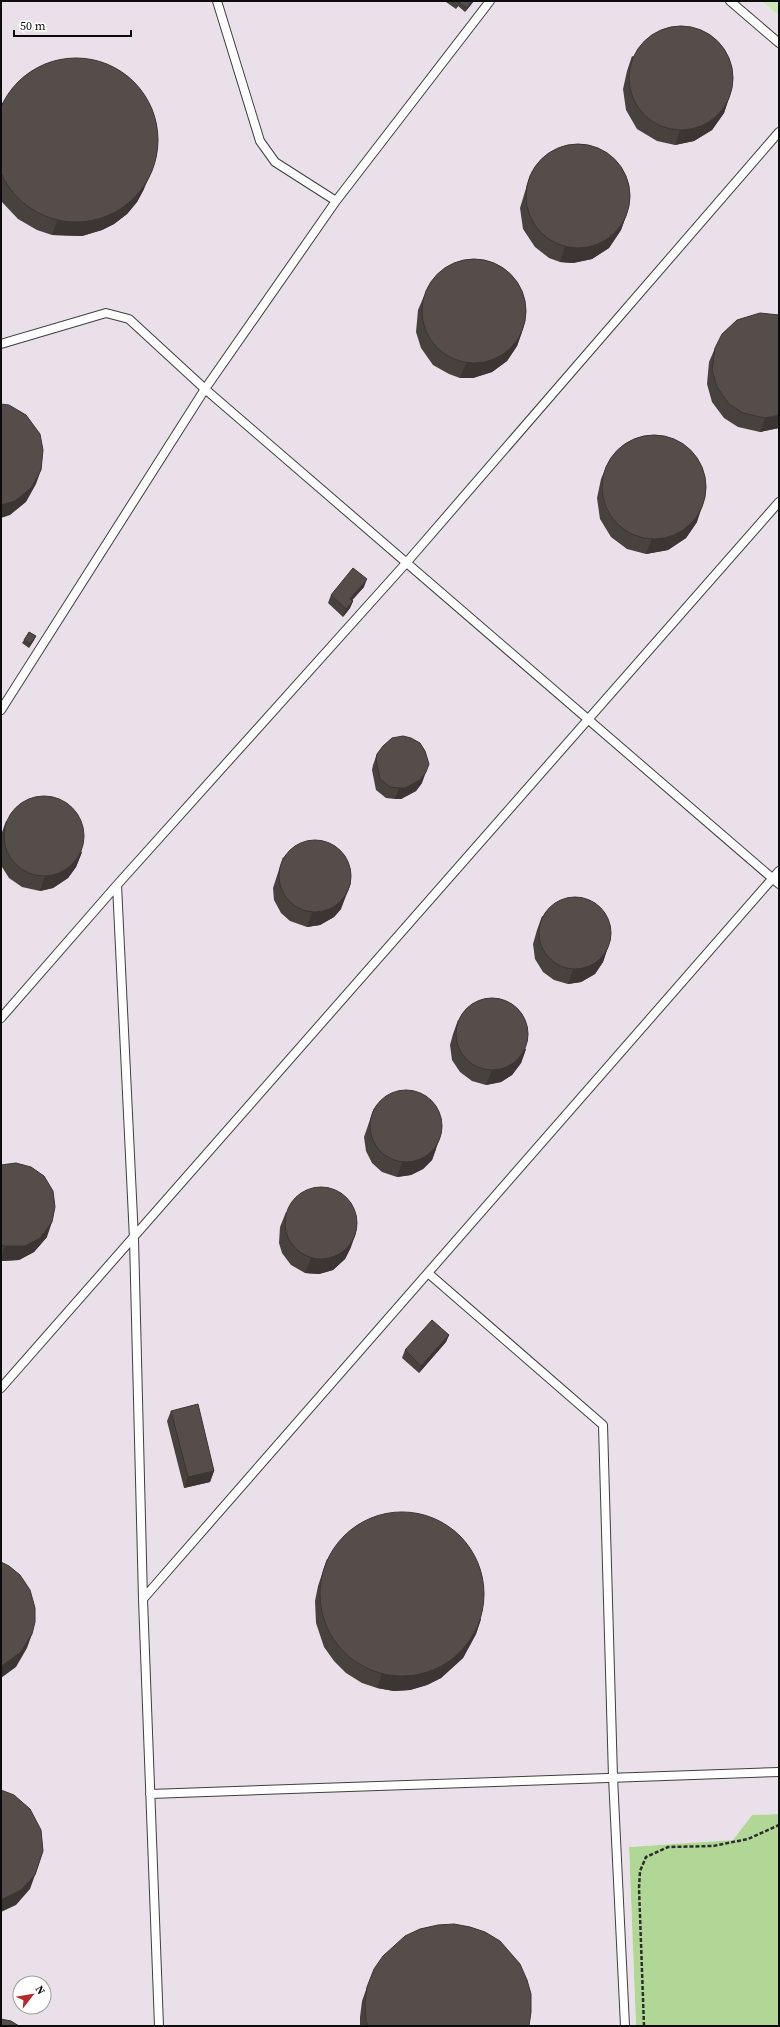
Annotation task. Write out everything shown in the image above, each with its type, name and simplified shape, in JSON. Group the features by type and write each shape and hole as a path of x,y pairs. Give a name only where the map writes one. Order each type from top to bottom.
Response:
{"lane":[{"path":"217,1 260,141 275,162 336,201"},
{"path":"1,710 206,388 336,201 490,1"},
{"path":"730,1 779,43"},
{"path":"1,1018 116,885 407,562 779,132"},
{"path":"1,344 106,313 129,319 206,388 779,884"},
{"path":"1,1388 134,1239 779,502"},
{"path":"143,1599 779,871"},
{"path":"116,885 134,1239 143,1599 159,2026"},
{"path":"428,1273 604,1425 614,1777 625,2026"},
{"path":"150,1794 779,1772"}],"path":[{"path":"644,2026 639,1888 640,1871 646,1857 668,1847 713,1846 748,1839 779,1825"}],"shaded area":[{"path":"1,1 761,1 779,16 779,1814 752,1815 733,1840 629,1847 636,2026 1,2026"}],"green space":[{"path":"761,1 779,1 779,16"},
{"path":"779,1814 779,2026 636,2026 629,1847 733,1840 752,1815"}],"building":[{"path":"461,1 472,1 467,8 459,3"},
{"path":"681,26 701,30 718,41 729,58 733,78 729,98 718,115 701,126 681,130 661,126 644,115 633,98 629,78 633,58 644,41 661,30"},
{"path":"76,58 100,62 121,72 134,82 144,95 154,116 158,140 154,164 144,185 134,198 121,208 100,218 76,222 52,218 31,208 18,198 8,185 -2,164 -6,140 -2,116 8,95 18,82 31,72 52,62"},
{"path":"578,144 598,148 615,159 626,176 630,196 626,216 615,233 598,244 578,248 558,244 541,233 530,216 526,196 530,176 541,159 558,148"},
{"path":"474,259 494,263 511,274 522,291 526,311 522,331 511,348 494,359 474,363 454,359 437,348 426,331 422,311 426,291 437,274 454,263"},
{"path":"760,313 779,315 779,415 765,418 743,413 729,404 717,387 712,370 715,348 722,334 737,320"},
{"path":"1,404 9,405 26,415 40,434 43,450 41,470 31,488 15,501 1,505"},
{"path":"654,435 674,439 691,450 702,467 706,487 702,507 691,524 674,535 654,539 634,535 617,524 606,507 602,487 606,467 617,450 634,439"},
{"path":"353,568 367,579 350,599 353,601 346,609 331,595"},
{"path":"29,632 36,636 30,644 24,640"},
{"path":"403,736 420,743 425,751 429,764 426,772 420,780 405,788 390,787 380,779 376,759 377,754 392,738"},
{"path":"36,796 52,796 73,807 84,828 84,844 73,865 52,876 36,876 22,870 15,865 10,858 4,844 4,828 10,814 15,807 22,802"},
{"path":"308,840 322,840 341,850 351,869 351,883 341,902 322,912 308,912 289,902 279,883 279,869 289,850"},
{"path":"568,897 582,897 589,899 601,907 609,919 611,933 609,947 601,959 589,967 582,969 568,969 561,967 549,959 541,947 539,940 539,926 541,919 549,907 561,899"},
{"path":"485,998 499,998 506,1000 518,1008 526,1020 528,1034 526,1048 518,1060 506,1068 499,1070 485,1070 478,1068 466,1060 458,1048 456,1041 456,1027 458,1020 466,1008 478,1000"},
{"path":"406,1090 420,1093 432,1100 439,1112 442,1126 439,1140 432,1152 420,1159 406,1162 392,1159 380,1152 373,1140 370,1126 373,1112 380,1100 392,1093"},
{"path":"16,1163 31,1167 44,1176 53,1191 55,1207 52,1222 40,1238 25,1246 5,1246 1,1245 1,1165"},
{"path":"314,1187 328,1187 335,1189 347,1197 355,1209 357,1223 355,1237 347,1249 335,1257 328,1259 314,1259 307,1257 295,1249 287,1237 285,1230 285,1216 287,1209 295,1197 307,1189"},
{"path":"432,1320 449,1335 421,1366 405,1350"},
{"path":"198,1404 214,1471 188,1477 171,1411"},
{"path":"394,1512 410,1512 433,1518 448,1526 460,1536 470,1548 481,1570 484,1594 481,1618 470,1640 460,1652 448,1662 426,1673 410,1676 394,1676 378,1673 356,1662 344,1652 334,1640 323,1618 320,1602 320,1586 323,1570 334,1548 344,1536 356,1526 378,1515"},
{"path":"1,1562 9,1566 20,1575 30,1590 35,1608 35,1622 32,1634 21,1652 1,1666"},
{"path":"1,1790 14,1795 30,1809 41,1830 43,1851 35,1875 21,1890 1,1900"},
{"path":"454,1924 485,1932 500,1941 520,1964 531,1994 529,2026 368,2026 366,2020 365,2003 367,1987 374,1969 383,1956 405,1936 420,1929 438,1925"},
{"path":"1,2019 11,2021 19,2026 1,2026"}]}
